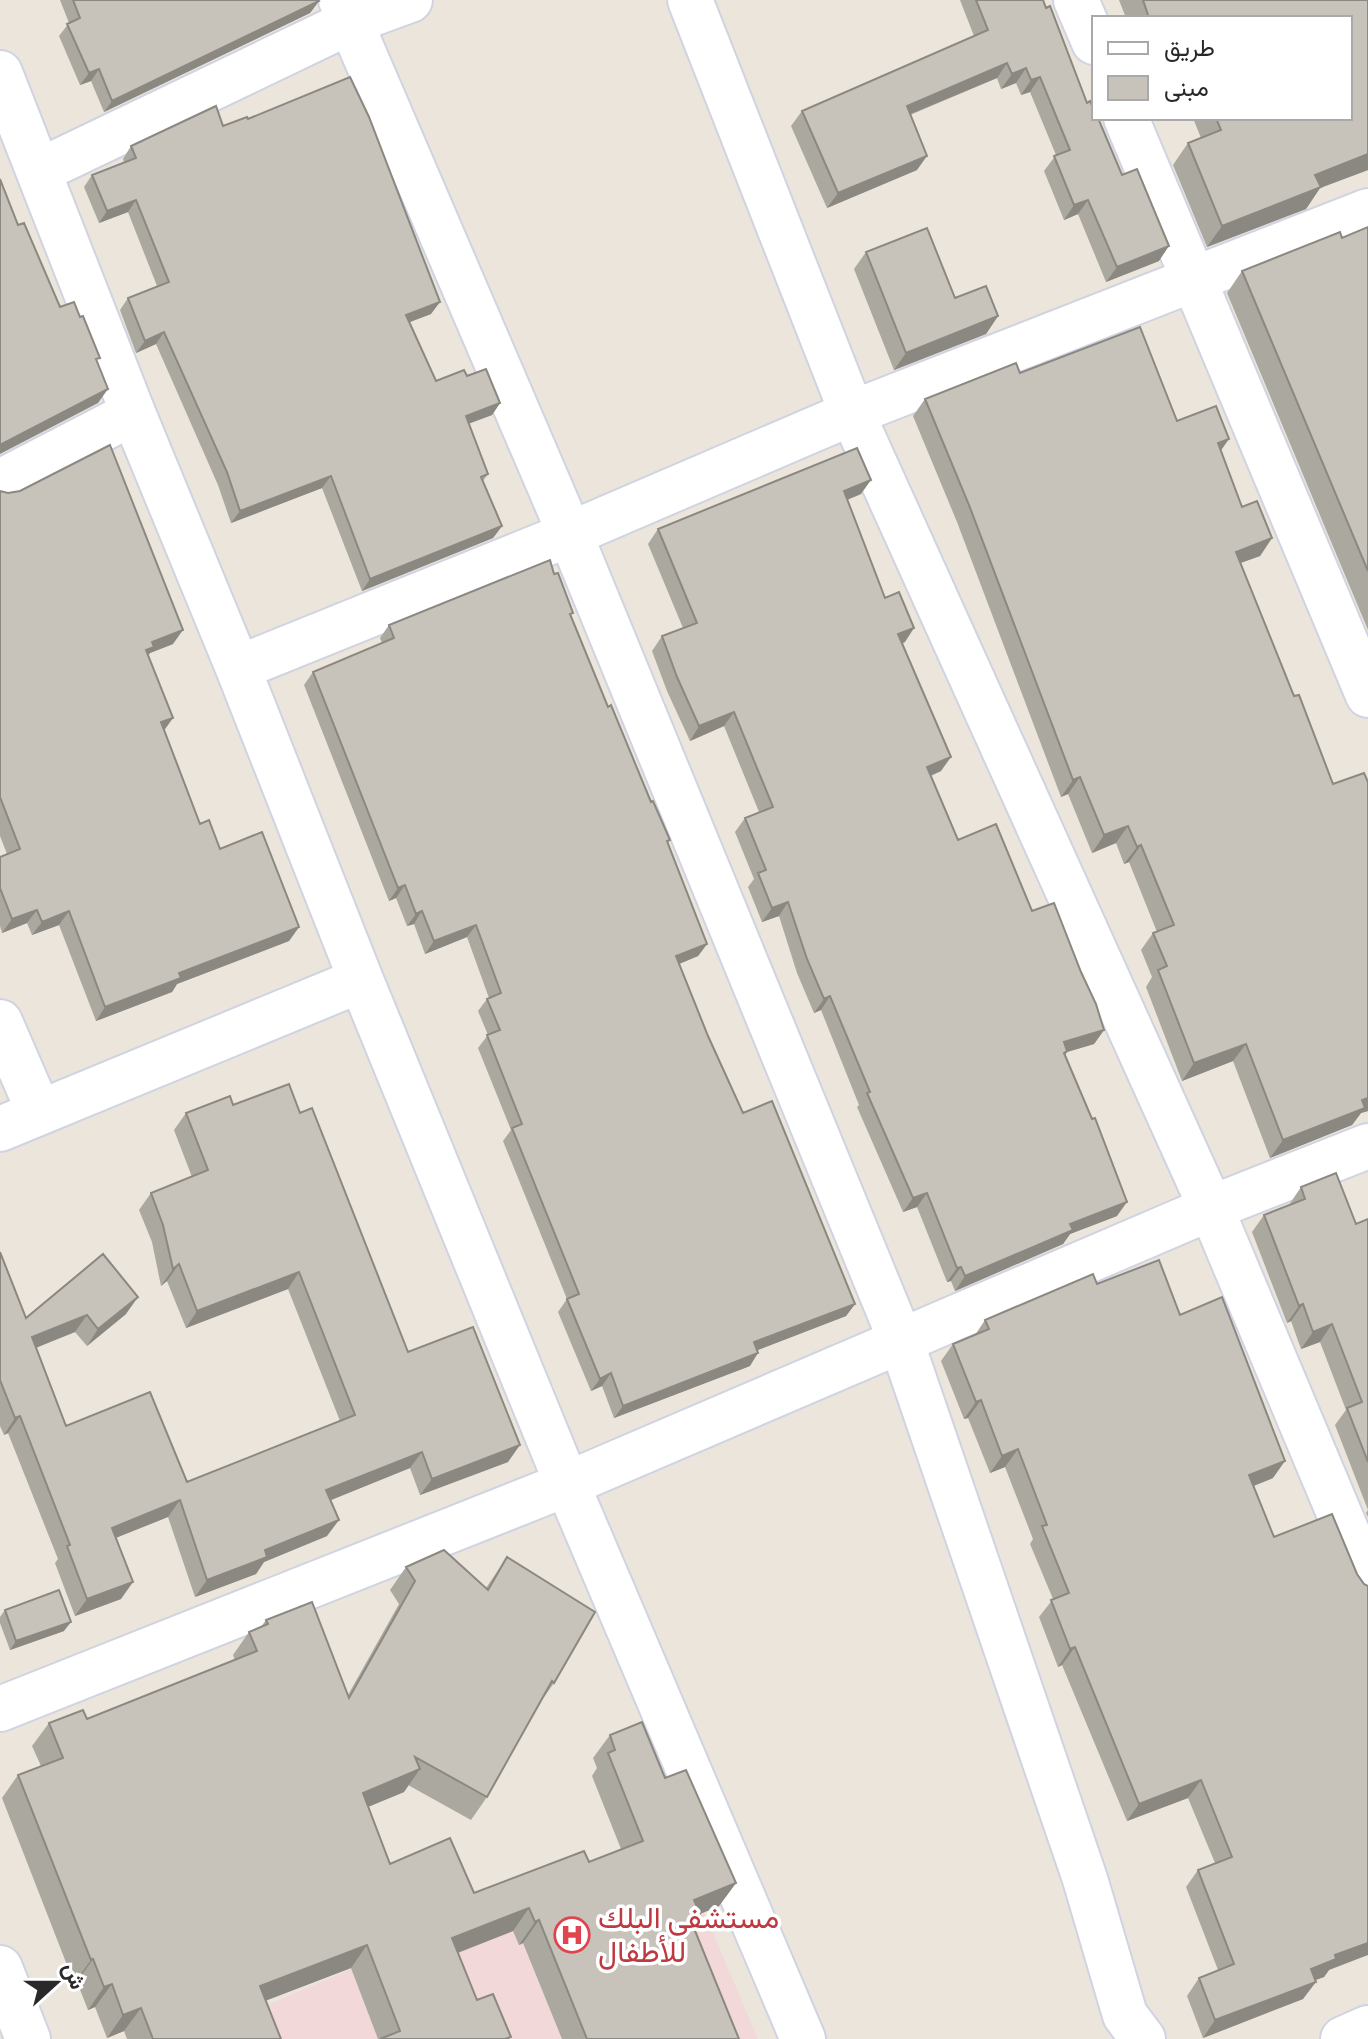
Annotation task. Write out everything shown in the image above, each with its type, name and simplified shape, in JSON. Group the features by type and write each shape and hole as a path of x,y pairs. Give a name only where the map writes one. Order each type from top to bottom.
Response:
{"street":[{"path":"39,171 346,11 410,0"},
{"path":"690,0 852,413 1211,1208 1368,1582"},
{"path":"1076,0 1092,37"},
{"path":"346,11 570,534 901,1341 1085,1879 1125,2015 1143,2039"},
{"path":"0,73 361,980 567,1484 803,2039"},
{"path":"1127,120 1368,695"},
{"path":"238,668 570,534 852,413 1368,211"},
{"path":"0,482 133,413"},
{"path":"0,1022 19,1120 361,980"},
{"path":"0,1709 567,1484 1211,1208 1368,1146"},
{"path":"0,1968 28,2039"},
{"path":"1343,2039 1368,2028"}],"shaded area":[{"name":"مستشفى البلك للأطفال","path":"670,1832 758,2039 188,2039"}],"building":[{"path":"73,0 319,1 112,101 99,69 89,73 67,24 80,18"},
{"path":"976,0 1043,0 1046,8 1050,6 1087,103 1090,101 1092,106 1092,120 1099,120 1122,175 1137,169 1169,246 1117,267 1088,200 1074,205 1054,156 1070,150 1040,77 1031,80 1026,68 1012,74 1007,63 907,106 927,156 838,193 802,111 988,30"},
{"path":"1143,0 1368,0 1368,154 1315,175 1321,187 1222,226 1188,143 1221,130 1217,120 1352,120 1352,16 1148,16"},
{"path":"350,77 369,117 440,302 406,315 436,381 464,370 467,376 486,369 500,403 466,416 488,474 481,477 502,526 370,579 331,476 240,511 227,472 164,332 145,341 128,298 169,282 136,200 107,211 92,175 136,158 131,146 216,106 223,126 248,119"},
{"path":"0,179 18,225 24,223 60,307 74,302 80,317 83,316 100,358 96,359 108,389 0,445"},
{"path":"1368,227 1368,571 1242,271 1340,232 1342,238"},
{"path":"927,228 955,298 986,286 998,316 906,353 866,252"},
{"path":"1140,327 1177,421 1216,406 1229,439 1218,443 1242,507 1257,501 1272,538 1236,552 1294,696 1299,695 1333,784 1364,773 1368,782 1368,1098 1362,1100 1365,1108 1283,1140 1246,1044 1194,1063 1158,970 1167,966 1153,933 1174,925 1141,845 1137,847 1128,826 1104,835 1080,777 1073,780 969,505 925,399 1016,363 1020,373"},
{"path":"110,445 183,630 152,642 154,647 146,650 173,718 161,722 200,824 209,820 220,849 262,832 299,927 179,973 181,978 105,1007 69,911 42,922 37,910 12,919 0,888 0,857 20,849 0,797 0,491 20,491"},
{"path":"857,448 871,480 844,491 885,598 899,592 914,628 898,634 951,757 927,767 958,840 996,824 1032,911 1054,903 1104,1030 1064,1042 1067,1051 1064,1053 1092,1119 1095,1118 1127,1202 1070,1224 1073,1230 965,1276 961,1267 957,1268 927,1193 913,1198 867,1093 870,1092 830,996 824,999 807,959 788,902 772,908 758,873 766,870 745,818 773,807 734,712 699,726 662,636 697,623 658,529"},
{"path":"550,560 554,574 558,573 573,613 570,614 608,707 611,705 670,840 667,841 707,944 676,956 708,1036 743,1113 772,1101 855,1304 754,1342 758,1353 623,1406 611,1373 600,1379 567,1299 579,1294 512,1128 522,1124 487,1035 500,1030 487,999 501,993 476,925 434,941 422,911 416,914 405,885 398,888 313,672 394,638 389,625"},
{"path":"289,1084 300,1113 312,1108 408,1352 473,1327 520,1445 432,1479 422,1452 326,1490 339,1520 265,1550 267,1557 207,1580 180,1500 112,1528 133,1582 87,1599 67,1546 70,1545 20,1416 15,1418 0,1380 0,1252 26,1318 103,1254 138,1297 98,1329 87,1315 32,1337 66,1426 150,1392 187,1482 355,1415 299,1272 197,1311 179,1264 173,1269 163,1225 151,1193 208,1170 186,1113 230,1096 233,1105"},
{"path":"1336,1173 1356,1224 1368,1219 1368,1462 1347,1408 1362,1402 1332,1324 1313,1332 1303,1304 1299,1306 1264,1215 1305,1199 1301,1187"},
{"path":"1159,1260 1180,1315 1222,1297 1285,1461 1249,1475 1274,1537 1332,1514 1357,1574 1368,1586 1368,1943 1335,1955 1336,1959 1311,1969 1316,1982 1215,2020 1199,1978 1234,1964 1198,1870 1232,1857 1201,1780 1139,1804 1075,1647 1070,1649 1051,1600 1069,1593 1042,1526 1047,1525 1018,1449 1002,1456 981,1400 976,1402 953,1344 989,1329 985,1320 1093,1274 1097,1284"},
{"path":"444,1550 488,1590 507,1557 595,1612 487,1797 415,1757 420,1769 363,1793 390,1864 450,1838 474,1893 584,1851 589,1862 643,1841 608,1753 615,1750 610,1735 642,1722 665,1778 686,1770 736,1883 694,1900 701,1917 691,1921 739,2039 587,2039 539,1920 535,1922 529,1908 452,1938 477,2000 493,1994 511,2037 505,2039 380,2039 400,2031 367,1945 260,1986 281,2039 153,2039 141,2008 123,2015 112,1984 104,1987 18,1775 63,1758 49,1723 83,1710 87,1719 257,1651 249,1632 268,1624 266,1620 312,1602 349,1698 415,1581 406,1567"},
{"path":"59,1590 71,1622 16,1641 5,1610"}],"place":[{"name":"مستشفى البلك للأطفال","path":"572,1935"}]}
